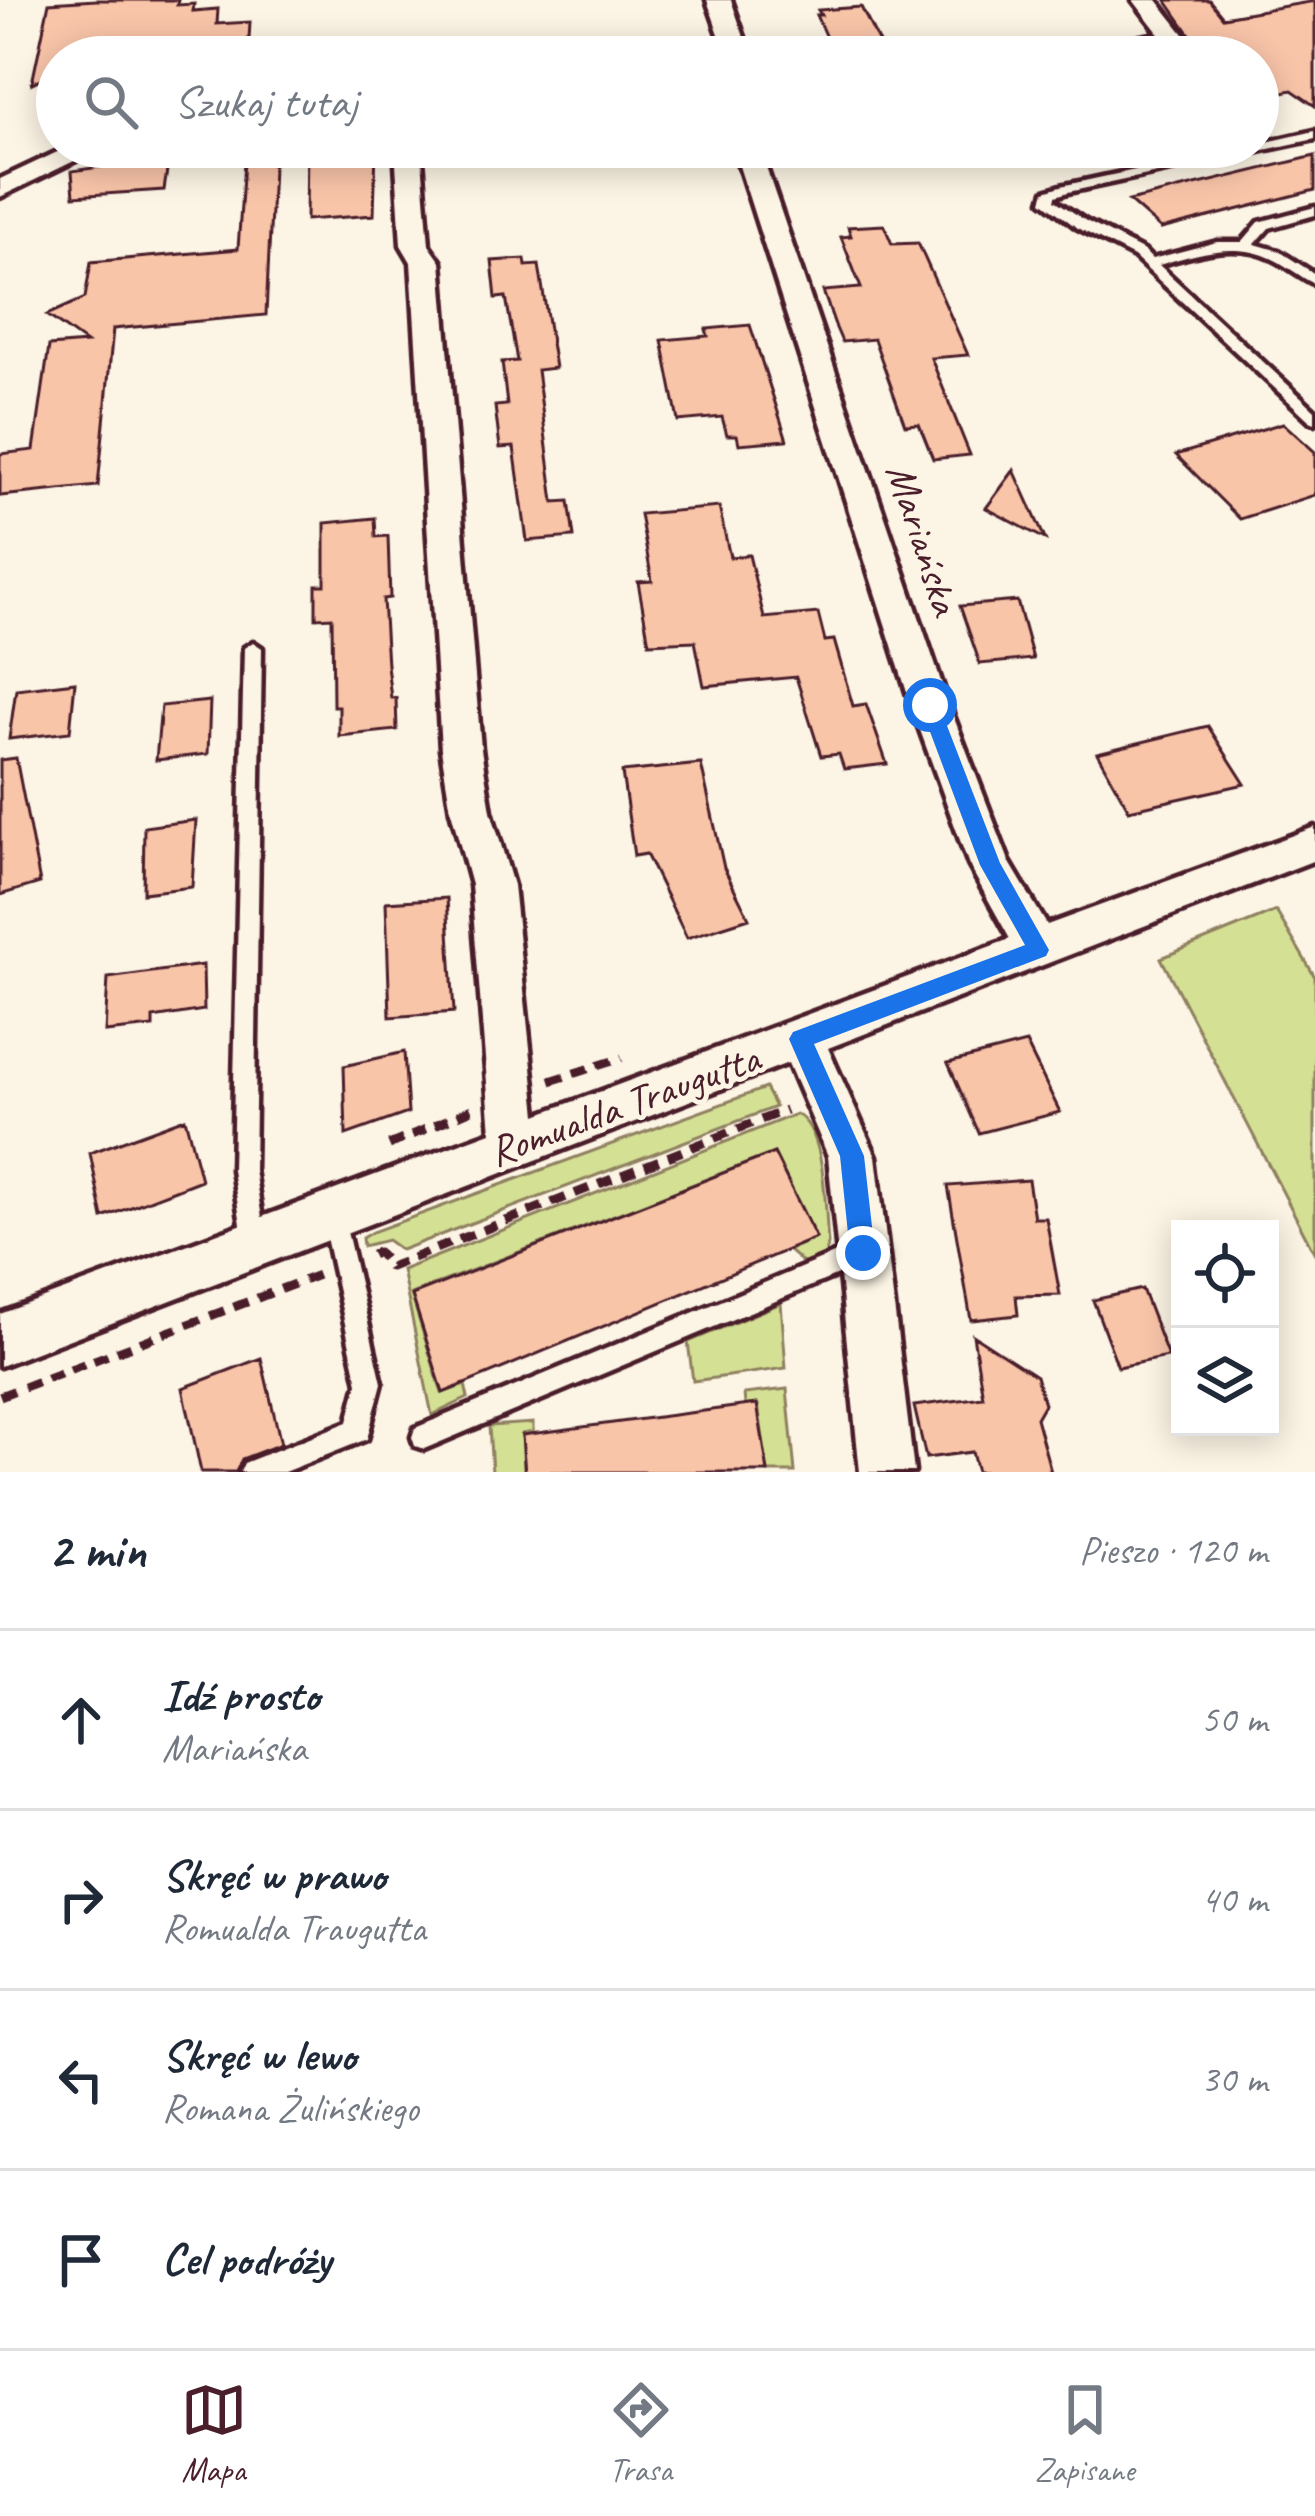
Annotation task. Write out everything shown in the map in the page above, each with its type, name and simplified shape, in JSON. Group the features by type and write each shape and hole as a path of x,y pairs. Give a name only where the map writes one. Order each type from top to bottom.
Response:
{"street":[{"path":"719,0 732,36"},
{"path":"1145,0 1173,36"},
{"path":"3,185 42,168"},
{"path":"410,168 415,245 426,262 461,749 471,811 492,885 517,1145"},
{"name":"Mariańska","path":"753,168 930,705 990,865 1039,950"},
{"name":"Romualda Traugutta","path":"0,1340 1315,843"},
{"path":"801,1039 852,1156 887,1472"}],"lane":[{"path":"1279,143 1315,135"},
{"path":"1167,168 1050,194 1054,208 1150,264 1315,418"},
{"path":"1247,245 1264,225 1315,211"},
{"path":"1150,264 1210,246 1247,245 1278,252 1315,280"},
{"path":"253,648 243,1170 255,1243"},
{"path":"253,1472 358,1430 370,1383 332,1214"},
{"path":"424,1437 863,1253"}],"path":[{"path":"0,1396 378,1252 390,1268 803,1103"}],"green space":[{"path":"1276,911 1315,977 1315,1254 1161,958"},
{"path":"765,1088 775,1107 401,1250 387,1240 363,1246 362,1238 372,1232"},
{"path":"796,1114 814,1136 819,1153 825,1192 825,1256 804,1264 788,1250 816,1238 774,1153 411,1294 442,1393 465,1385 468,1398 432,1415 402,1270"},
{"path":"781,1303 786,1368 693,1381 688,1342"},
{"path":"787,1389 795,1472 768,1472 758,1405 745,1405 744,1394"},
{"path":"533,1423 533,1432 522,1434 524,1472 492,1472 489,1426"}],"building":[{"path":"178,0 177,5 194,4 193,11 218,9 217,24 250,22 249,36 42,36 49,3"},
{"path":"1166,0 1209,0 1223,17 1315,1 1315,106 1292,90 1279,93 1279,36 1191,36"},
{"path":"861,7 876,36 825,36 818,10"},
{"path":"1315,156 1315,190 1161,229 1129,201 1279,168"},
{"path":"167,168 164,190 74,196 72,171"},
{"path":"244,168 273,168 266,315 113,329 98,486 0,496 0,454 34,450 49,346 86,343 47,315 85,298 91,262 238,249"},
{"path":"307,168 375,168 374,215 306,220"},
{"path":"884,225 892,244 918,243 968,355 931,358 970,455 933,459 919,424 905,425 874,339 842,342 836,328 823,291 861,288 841,237 851,236 848,227"},
{"path":"525,259 526,266 539,265 555,368 537,370 554,502 569,501 574,537 527,541 514,447 500,448 495,406 507,405 502,362 517,361 506,297 496,298 492,261"},
{"path":"750,325 787,440 739,444 737,435 727,435 722,417 678,421 662,340 708,336 706,329"},
{"path":"1283,423 1315,452 1315,495 1240,519 1176,455"},
{"path":"1014,470 1045,539 986,508"},
{"path":"719,507 730,557 749,555 764,618 818,613 825,641 834,640 853,706 866,704 887,764 844,769 839,754 821,756 796,677 704,686 695,641 649,643 638,582 652,581 640,514"},
{"path":"375,518 376,537 388,536 390,598 383,599 397,730 339,736 339,706 333,706 332,617 316,618 316,585 325,585 325,523"},
{"path":"1017,601 1033,659 980,664 960,606"},
{"path":"75,682 70,732 9,739 16,689"},
{"path":"210,701 208,754 156,760 161,706"},
{"path":"1208,726 1245,784 1129,810 1097,753"},
{"path":"16,758 40,883 0,895 0,760"},
{"path":"701,764 724,868 749,918 687,938 646,854 634,856 622,772"},
{"path":"196,820 192,887 143,893 144,827"},
{"path":"447,898 454,1012 390,1017 386,902"},
{"path":"203,965 204,1010 153,1018 153,1027 105,1032 108,978"},
{"path":"1026,1043 1060,1112 979,1133 948,1063"},
{"path":"404,1052 408,1113 346,1135 344,1066"},
{"path":"185,1118 201,1180 103,1218 90,1153"},
{"path":"774,1153 816,1238 443,1393 412,1295"},
{"path":"1028,1180 1034,1218 1046,1218 1060,1295 1016,1296 1018,1315 971,1320 948,1186"},
{"path":"1142,1289 1168,1357 1118,1367 1093,1300"},
{"path":"973,1335 1036,1376 1044,1404 1036,1418 1051,1472 977,1472 972,1452 926,1458 914,1406 983,1397"},
{"path":"261,1358 281,1444 242,1459 236,1472 201,1472 183,1388"},
{"path":"757,1404 768,1472 525,1472 522,1435"}],"route":[{"path":"863,1253 852,1156 801,1039 1039,950 990,865 930,705"}]}
